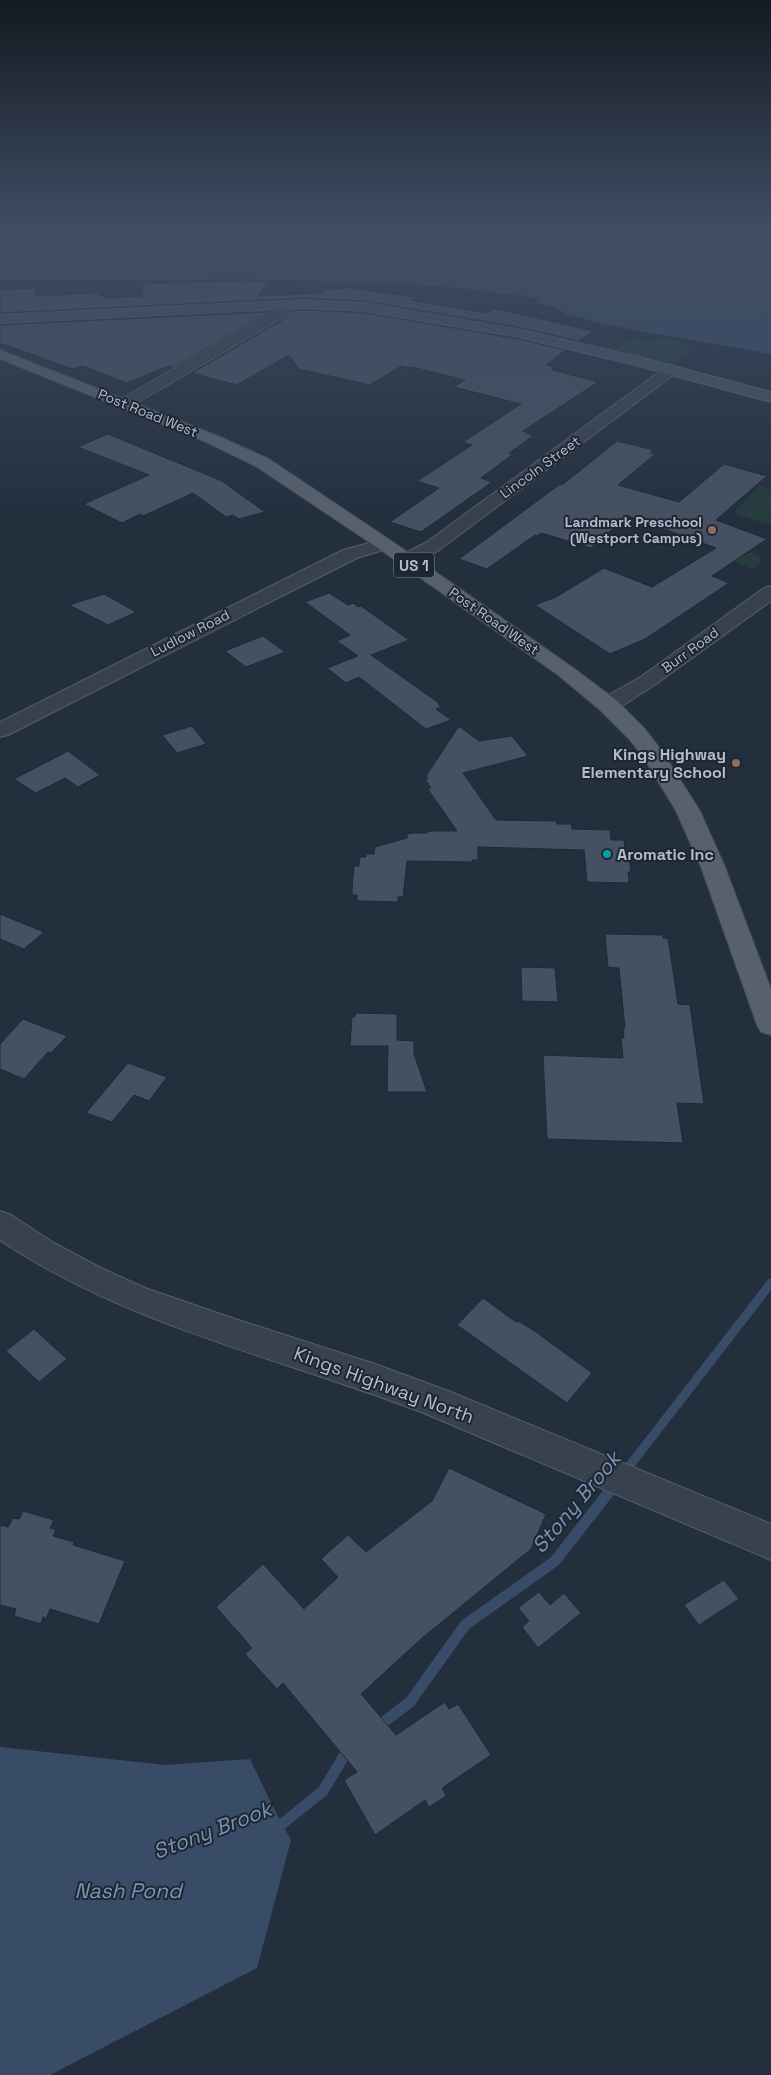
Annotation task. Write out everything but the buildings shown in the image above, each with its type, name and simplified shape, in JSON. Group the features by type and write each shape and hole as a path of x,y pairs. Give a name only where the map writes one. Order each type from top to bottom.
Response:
{"main road":[{"path":"464,323 518,333 671,370 771,397"},
{"name":"Post Road West","path":"0,354 218,441 263,463 407,560 565,671 608,705 637,734 654,756 688,811 719,882 771,1025"}],"street":[{"path":"124,404 263,323"},
{"name":"Lincoln Street","path":"407,560 433,546 671,370"},
{"name":"Ludlow Road","path":"0,730 294,581 350,554 384,544"},
{"name":"Burr Road","path":"608,705 649,680 771,592"},
{"name":"Kings Highway North","path":"0,1224 57,1261 135,1299 201,1324 377,1379 472,1416 771,1542"}],"green space":[{"path":"632,338 641,341 653,341 663,338 679,340 692,352 671,365 615,350"},
{"path":"761,486 771,490 771,524 733,513"},
{"path":"751,552 759,556 761,561 754,570 733,561"}],"water":[{"path":"599,323 771,323 771,354"},
{"name":"Nash Pond","path":"0,1747 165,1765 250,1759 291,1840 257,1968 50,2075 0,2075"}],"waterway":[{"name":"Stony Brook","path":"624,1473 771,1283"},
{"name":"Stony Brook","path":"611,1489 615,1484"},
{"name":"Stony Brook","path":"377,1727 410,1702 465,1625 555,1561 612,1488"},
{"name":"Stony Brook","path":"274,1827 282,1824 323,1791 348,1749"}],"place":[{"name":"Landmark Preschool (Westport Campus)","path":"712,530"},
{"name":"Kings Highway Elementary School","path":"736,763"},
{"name":"Aromatic Inc","path":"607,854"}]}
